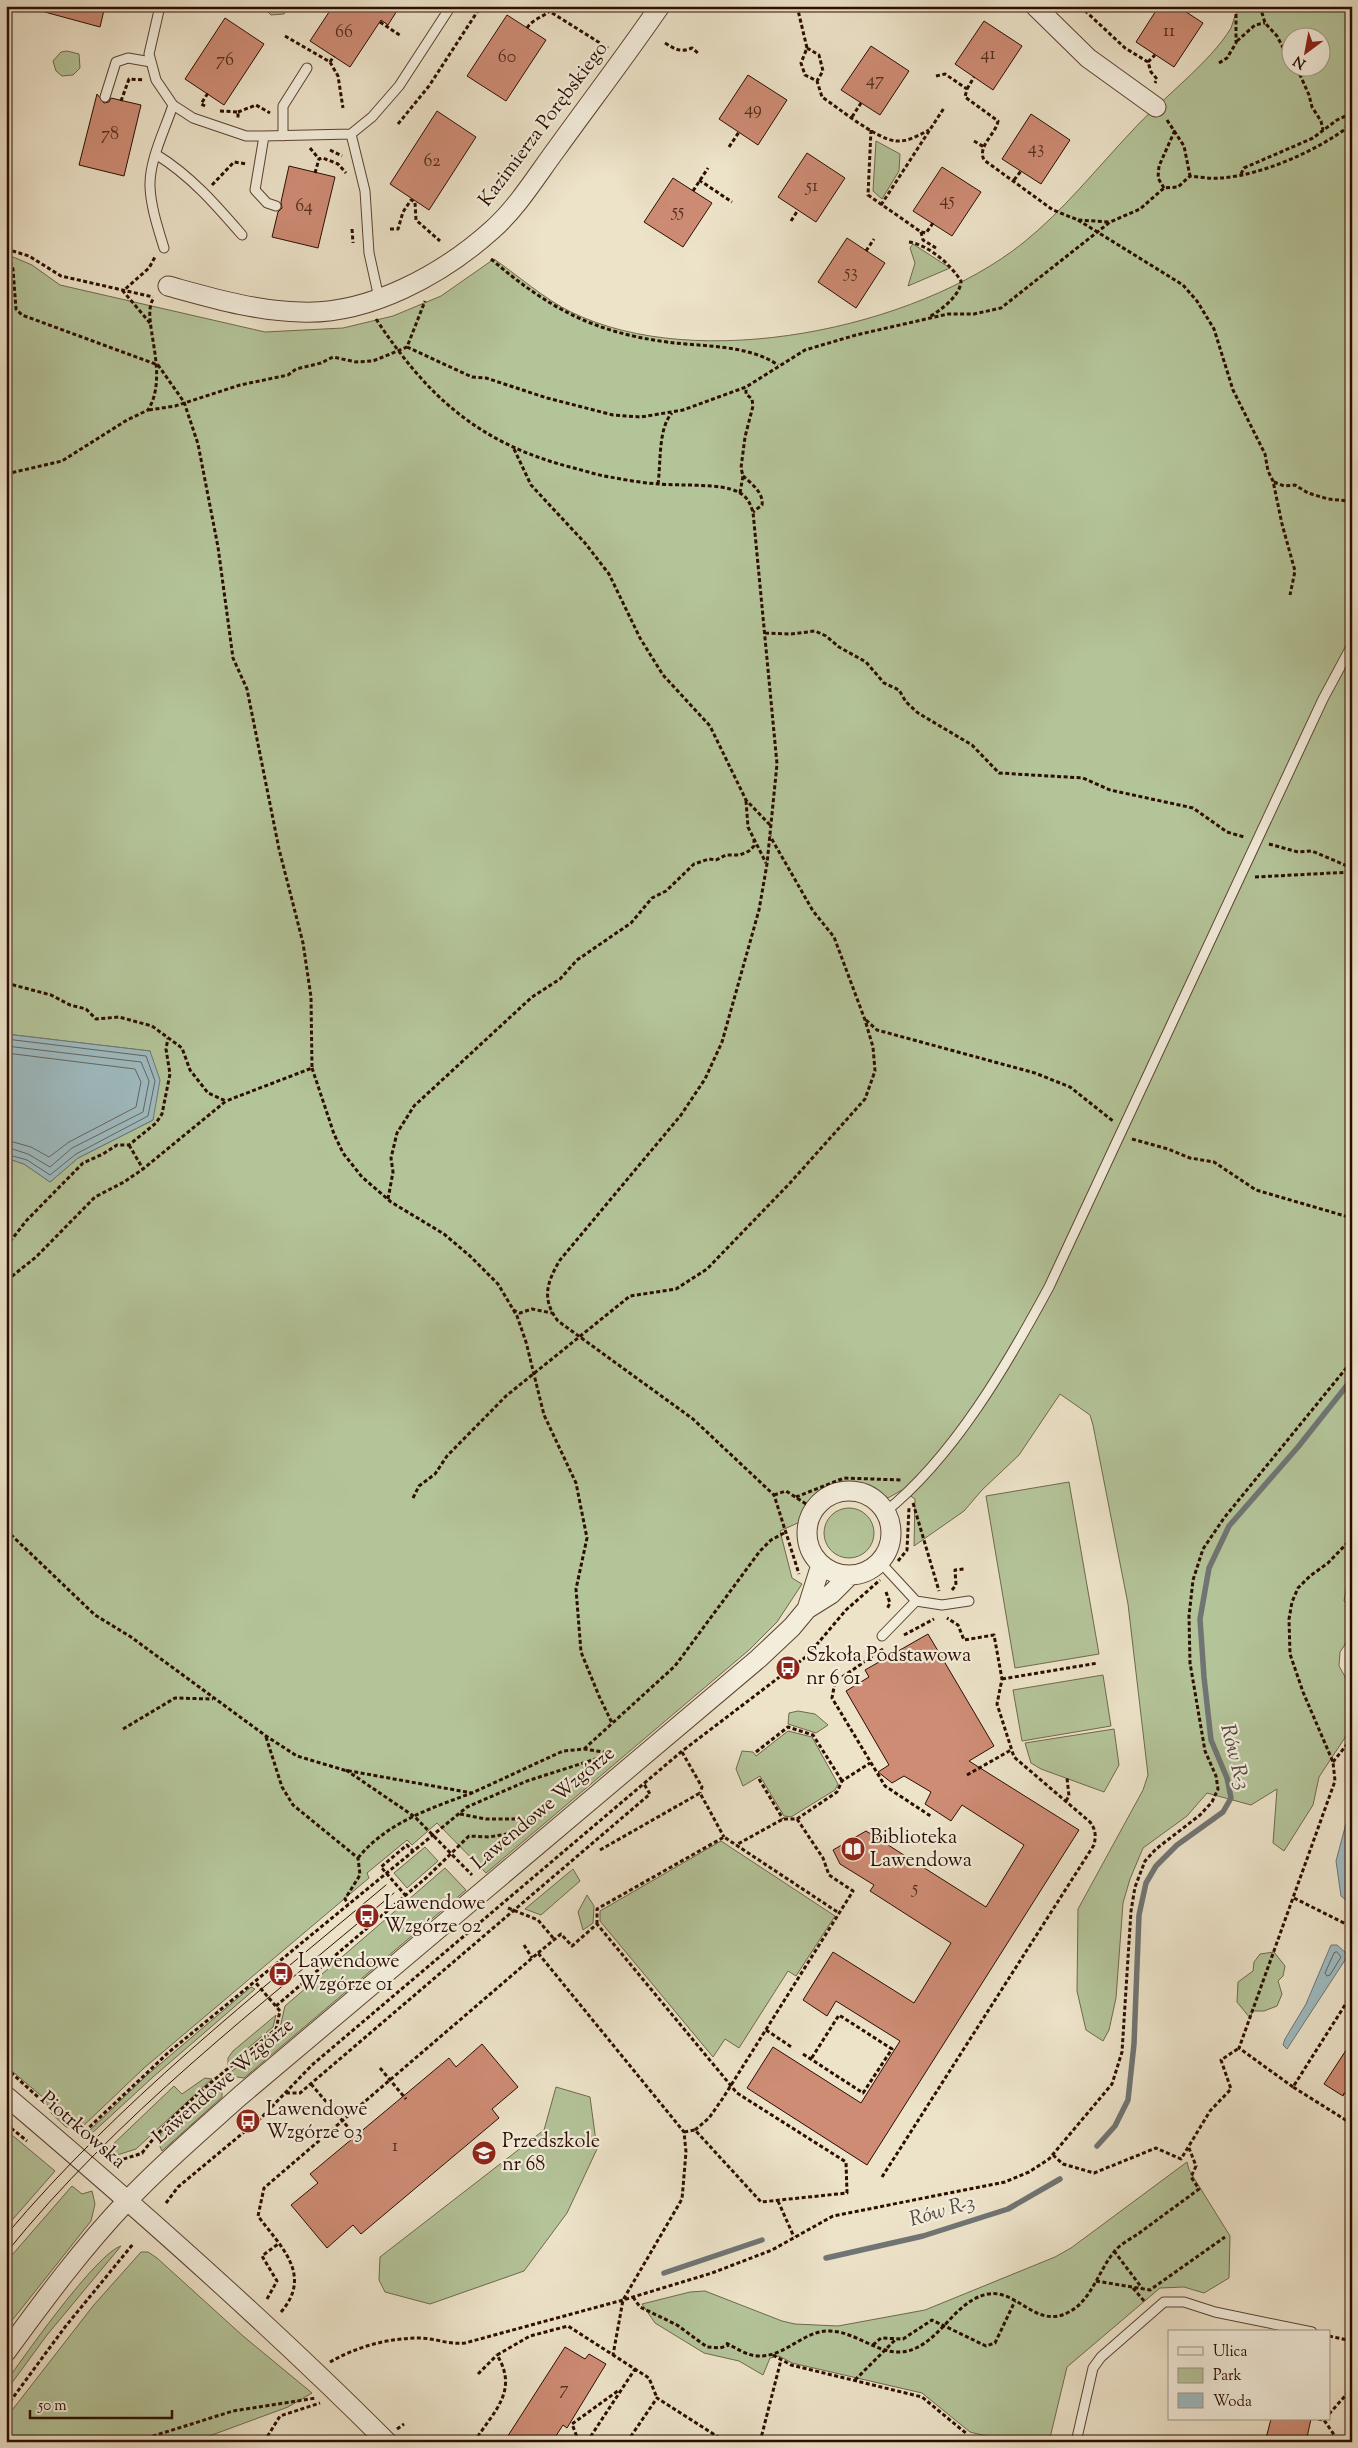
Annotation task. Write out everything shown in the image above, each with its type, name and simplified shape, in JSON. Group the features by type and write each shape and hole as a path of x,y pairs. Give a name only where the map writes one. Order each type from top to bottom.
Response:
{"street":[{"name":"Kazimierza Porębskiego","path":"160,292 250,307 303,312 340,309 379,298 425,278 456,259 494,230 521,198 660,6"},
{"path":"1035,6 1096,64 1156,107"},
{"path":"849,1576 834,1573 818,1574 806,1538 808,1523 814,1508 824,1499 837,1493 850,1491 864,1494 876,1501 885,1512 890,1525 891,1538 887,1551 888,1564"},
{"name":"Lawendowe Wzgórze","path":"6,2352 86,2246 127,2201 175,2154 240,2096 758,1658 792,1627 807,1609 831,1594 849,1576 888,1564"},
{"name":"Lawendowe Wzgórze","path":"807,1609 818,1574"},
{"name":"Piotrkowska","path":"6,2096 127,2201"},
{"path":"127,2201 339,2394 387,2442"}],"lane":[{"path":"160,6 148,62 156,80 173,105 193,118 246,136 351,134 372,117 399,86 451,6"},
{"path":"105,97 116,62 128,58 148,62"},
{"path":"283,136 282,117 284,106 307,68"},
{"path":"164,248 152,205 150,186 157,155 173,105"},
{"path":"351,134 362,176 369,253 379,298"},
{"path":"264,136 255,190 267,203 276,206"},
{"path":"157,155 179,169 205,192 242,236"},
{"path":"885,1512 910,1492 964,1424 1022,1337 1050,1287 1323,699 1352,644"},
{"path":"888,1564 916,1601 942,1605 969,1601"},
{"path":"882,1636 916,1601"},
{"path":"1076,2442 1093,2368 1101,2357 1164,2302 1184,2302 1215,2312 1302,2330"}],"path":[{"path":"398,124 429,86 481,6"},
{"path":"541,6 622,59"},
{"path":"527,28 533,19 550,12 554,6"},
{"path":"797,6 807,48 801,63 805,75 817,81 822,97 871,130 894,141 906,140 929,130"},
{"path":"1080,6 1125,48 1148,62 1151,72 1157,80 1154,83"},
{"path":"1236,6 1237,16 1234,29 1236,43"},
{"path":"1260,6 1264,23 1280,42"},
{"path":"380,22 401,36"},
{"path":"1219,63 1227,58 1236,43 1255,25 1264,23"},
{"path":"666,43 677,50 684,51 692,48 698,53"},
{"path":"807,48 819,55 823,71 817,81"},
{"path":"1148,62 1155,55"},
{"path":"330,62 334,56"},
{"path":"148,62 148,87"},
{"path":"936,76 945,74 966,89"},
{"path":"974,77 966,89 965,97 998,121 984,147 982,156 984,160 1053,210 1078,220 1183,285 1197,301 1214,329 1234,390 1265,454 1268,472 1274,481 1282,524 1295,571 1290,595"},
{"path":"121,101 129,78 147,81"},
{"path":"1301,78 1312,107 1321,121 1322,130"},
{"path":"339,84 342,108"},
{"path":"208,93 201,104 211,108 238,112 256,106 282,117"},
{"path":"852,117 860,103"},
{"path":"194,105 210,113"},
{"path":"1156,107 1175,130 1184,146 1190,176"},
{"path":"881,205 944,108"},
{"path":"238,112 238,117"},
{"path":"1241,174 1244,168 1282,153 1312,138 1352,113"},
{"path":"407,347 472,377 486,378 547,398 613,415 641,417 683,410 746,387 778,365 805,350 948,314 991,312 1001,308 1110,222 1140,210 1164,188 1178,187 1190,176 1220,178 1241,174 1311,151 1352,124"},
{"path":"871,130 868,195 921,232 926,233 933,223"},
{"path":"1164,188 1158,178 1158,172 1175,130"},
{"path":"729,147 739,132"},
{"path":"974,141 984,147"},
{"path":"310,147 319,159"},
{"path":"300,148 315,147"},
{"path":"325,148 339,152 344,157"},
{"path":"319,159 329,159 338,164 352,179 350,172"},
{"path":"315,173 319,159"},
{"path":"221,176 234,162 259,166"},
{"path":"693,190 708,168"},
{"path":"1014,180 1021,171"},
{"path":"699,180 732,202"},
{"path":"390,229 398,229 403,212 412,199 415,202 416,220 440,241"},
{"path":"791,221 798,210"},
{"path":"1078,220 1110,222"},
{"path":"352,227 354,249"},
{"path":"921,232 923,240 936,248"},
{"path":"123,290 149,268 155,259 161,236"},
{"path":"866,251 874,239"},
{"path":"909,242 923,246 946,263 955,271 962,284 948,303 936,313 923,320"},
{"path":"6,249 29,256 61,276 123,290 160,292 149,310 158,365 157,390 148,410"},
{"path":"6,249 13,270 16,308 22,315 158,365 184,402 198,444 216,538 233,658 247,689 279,849 303,943 311,997 312,1068 334,1134 343,1153 362,1177 388,1199 444,1234 470,1256 498,1284 513,1310 526,1342 544,1415 576,1483 587,1538 576,1589 581,1652 612,1723"},
{"path":"490,259 514,279 562,311 604,329 667,342 732,348 769,359 778,365"},
{"path":"123,290 150,323"},
{"path":"6,474 62,461 127,420 148,410 175,406 240,385 288,375 296,369 321,363 333,357 356,362 373,361 399,352 407,347 425,301"},
{"path":"376,319 418,375 453,411 484,433 514,449 557,464 607,477 658,484 726,488 740,492 750,503 753,512 777,764 767,864 759,910 722,1042 704,1079 681,1115 560,1260 549,1279 546,1295 552,1313 558,1321 693,1419 774,1495 799,1574 818,1574"},
{"path":"740,492 743,476 741,468 745,436 753,406 752,399 746,394 746,387"},
{"path":"658,484 663,430 665,421 673,412"},
{"path":"514,449 531,485 584,543 609,574 640,638 662,675 710,726 746,800 771,826"},
{"path":"743,476 756,489 763,500 762,505 753,512"},
{"path":"1274,481 1284,486 1294,485 1308,494 1348,501"},
{"path":"765,633 791,634 815,631 826,636 839,647 866,662 884,682 893,689 898,690 906,702 918,713 972,745 999,773 1083,778 1110,790 1194,808 1227,832 1298,852 1312,851 1352,870"},
{"path":"746,800 748,827 767,864"},
{"path":"413,1498 419,1486 435,1474 453,1449 506,1396 630,1296 676,1289 707,1270 790,1184 865,1099 875,1071 873,1047 865,1020 834,937 813,911 770,836"},
{"path":"388,1199 393,1172 391,1158 398,1133 414,1106 532,997 560,979 577,960 631,923 652,898 666,891 694,864 732,854 740,855 750,851 754,846 754,839"},
{"path":"1240,878 1352,870"},
{"path":"6,983 51,995 70,1005 86,1009 96,1019 120,1017 152,1026 182,1048 190,1070 208,1093 226,1101"},
{"path":"865,1020 877,1030 1035,1073 1070,1087 1096,1106 1134,1140 1168,1149 1190,1158 1214,1162 1256,1190 1352,1218"},
{"path":"6,1247 26,1221 83,1163 117,1145 129,1145 156,1123 162,1114 170,1074 166,1049 168,1038"},
{"path":"6,1280 36,1257 95,1197 124,1182 226,1101 312,1068"},
{"path":"129,1145 143,1168"},
{"path":"513,1310 520,1313 532,1309 552,1313"},
{"path":"330,2362 356,2349 410,2339 430,2339 454,2345 465,2343 623,2300 721,2270 772,2250 833,2216 1005,2182 1029,2172 1053,2155 1112,2084 1122,2052 1130,1911 1135,1887 1145,1861 1156,1849 1200,1815 1212,1802 1218,1790 1216,1776 1205,1751 1190,1663 1189,1616 1194,1580 1203,1549 1224,1518 1352,1360"},
{"path":"796,1497 844,1478 906,1480 940,1592 950,1592 954,1589 955,1570 964,1569"},
{"path":"774,1495 786,1491 814,1508"},
{"path":"888,1564 907,1550 910,1492"},
{"path":"6,1530 95,1615 131,1637 214,1699 297,1756 344,1770 472,1793"},
{"path":"584,1749 675,1666 760,1551 771,1540 786,1532"},
{"path":"1053,2155 1063,2164 1094,2173 1156,2148 1177,2159 1181,2159 1210,2110 1231,2090 1222,2060 1239,2048 1335,1781 1333,1762 1303,1692 1290,1654 1289,1619 1292,1602 1298,1588 1352,1538"},
{"path":"166,2203 178,2188 261,2118 312,2065 681,1752 807,1656 846,1610 878,1582 888,1594 890,1602 887,1609"},
{"path":"882,2177 1094,1845 1095,1829 1066,1801 1014,1757 998,1704 1002,1679 994,1635 964,1640 958,1625 942,1616"},
{"path":"902,1636 937,1618"},
{"path":"888,1645 835,1682 832,1698 885,1786 932,1817"},
{"path":"1002,1679 1098,1663"},
{"path":"122,1729 175,1698 214,1699"},
{"path":"756,1752 788,1728 813,1735 842,1781"},
{"path":"266,1736 282,1787 293,1804 358,1858 360,1875 345,1900 348,1904"},
{"path":"1333,1762 1352,1738"},
{"path":"358,1858 384,1832 563,1751 584,1749 622,1754"},
{"path":"967,1775 1011,1750"},
{"path":"600,1850 700,1793 702,1787 681,1752"},
{"path":"80,2137 169,2052 252,1982 256,1983 348,1904 434,1836 467,1807 496,1794 608,1755 609,1753"},
{"path":"736,1845 783,1819 797,1819 837,1792 842,1781 870,1763"},
{"path":"344,1770 415,1817 472,1875"},
{"path":"1066,1801 1069,1796 1067,1778"},
{"path":"760,1779 783,1819"},
{"path":"285,2093 300,2093 650,1794 644,1784"},
{"path":"700,1793 724,1837 839,1913"},
{"path":"459,1814 494,1820 542,1819"},
{"path":"684,2132 695,2130 709,2118 853,1891 829,1874 823,1858 797,1819"},
{"path":"695,2130 761,2202 847,2193 846,2162 736,2093 732,2084 597,1924 597,1909 724,1837"},
{"path":"406,1896 381,1868 407,1845 413,1851"},
{"path":"276,2006 406,1896 452,1853"},
{"path":"1294,1898 1352,1927"},
{"path":"508,1908 538,1920 554,1939"},
{"path":"281,2312 293,2295 296,2280 292,2265 258,2216 264,2188 554,1939 561,1934 572,1946 597,1924"},
{"path":"524,1945 532,1958"},
{"path":"538,1953 684,2132 686,2152 682,2200 623,2300 613,2355"},
{"path":"111,2162 142,2152 187,2104 276,2029 280,2011 256,1983"},
{"path":"1293,2087 1352,1994"},
{"path":"802,2054 863,2093 892,2049 839,2015 811,2059"},
{"path":"766,2030 793,2048"},
{"path":"1239,2048 1293,2087 1352,2124"},
{"path":"380,2068 406,2099"},
{"path":"311,2083 359,2140"},
{"path":"633,2297 640,2307 677,2325 707,2346 720,2348 728,2344 752,2355 773,2355 814,2332 826,2331 848,2333 895,2353 916,2349 932,2339 957,2312 988,2294 1000,2295 1015,2301 1037,2314 1054,2317 1070,2312 1082,2301 1114,2251 1199,2189 1191,2177 1196,2166 1189,2148"},
{"path":"142,2152 147,2157"},
{"path":"778,2201 794,2237"},
{"path":"1096,2281 1150,2290 1225,2237"},
{"path":"6,2407 64,2327 134,2244"},
{"path":"268,2298 277,2282 262,2256 278,2244"},
{"path":"1114,2251 1143,2289"},
{"path":"1132,2287 1145,2301"},
{"path":"873,2345 881,2338 903,2338 932,2320 986,2346 995,2343 1015,2301"},
{"path":"478,2374 498,2355 530,2336 568,2326 649,2378 657,2398 726,2442"},
{"path":"1330,2336 1352,2341"},
{"path":"854,2381 896,2339"},
{"path":"474,2442 505,2394 506,2369 498,2355"},
{"path":"773,2355 791,2366 825,2372 922,2397 967,2434"},
{"path":"760,2442 781,2360"},
{"path":"587,2442 635,2369"},
{"path":"1330,2413 1352,2388"},
{"path":"579,2442 572,2424 621,2389"},
{"path":"134,2442 233,2411 321,2397"},
{"path":"628,2442 657,2398"},
{"path":"264,2442 280,2416 326,2401"},
{"path":"1324,2420 1339,2442"}],"green space":[{"path":"262,6 289,6 284,14 271,15"},
{"path":"1233,6 1352,6 1352,1557 1344,1601 1352,1608 1352,1634 1340,1652 1339,1666 1352,1689 1352,1727 1319,1777 1313,1805 1284,1851 1273,1843 1277,1789 1251,1805 1207,1793 1187,1816 1143,1848 1130,1879 1123,1903 1116,1998 1109,2030 1103,2041 1086,2030 1077,1991 1078,1909 1143,1790 1148,1775 1128,1604 1093,1425 1090,1415 1060,1394 1019,1455 982,1490 964,1511 914,1546 915,1499 902,1490 888,1498 871,1487 854,1482 834,1484 812,1500 802,1521 780,1531 792,1578 802,1584 777,1622 749,1650 486,1873 437,1823 412,1845 407,1840 367,1873 369,1878 144,2068 79,2130 66,2127 50,2112 45,2099 6,2066 6,1158 24,1164 50,1182 78,1158 153,1120 150,1051 6,1034 6,254 32,265 60,285 265,332 343,328 393,316 441,296 494,259 561,307 622,330 680,339 741,340 804,333 866,319 925,299 978,273 1023,243 1052,217 1143,119 1211,54 1231,28 1237,12"},
{"path":"67,51 79,54 80,68 73,75 62,76 56,71 53,61 61,52"},
{"path":"876,141 900,154 899,171 882,199 873,191"},
{"path":"913,244 950,268 908,286 915,263 910,248"},
{"path":"1069,1482 1099,1654 1015,1668 986,1496"},
{"path":"844,1508 854,1508 867,1515 874,1528 874,1538 867,1551 854,1558 844,1558 835,1554 828,1547 824,1538 824,1528 828,1519 835,1512"},
{"path":"1103,1675 1111,1726 1022,1741 1013,1690"},
{"path":"798,1711 815,1714 828,1725 816,1733 788,1724 789,1713"},
{"path":"1114,1729 1119,1765 1104,1792 1041,1769 1031,1763 1025,1743"},
{"path":"788,1731 812,1737 838,1784 835,1790 791,1817 784,1816 760,1776 743,1786 736,1769 742,1751 753,1752 756,1756"},
{"path":"721,1841 835,1916 796,1976 788,1971 739,2048 725,2039 713,2057 600,1921 600,1911"},
{"path":"425,1847 438,1861 407,1888 394,1873"},
{"path":"445,1868 466,1890 244,2078 237,2077 231,2072 279,2032 285,2006"},
{"path":"573,1869 580,1881 541,1915 525,1909"},
{"path":"587,1895 594,1906 593,1923 583,1930 578,1912"},
{"path":"1274,1952 1285,1966 1283,1976 1278,1981 1282,1994 1277,2006 1264,2011 1253,2011 1250,2018 1237,2002 1238,1982 1253,1971 1254,1962 1260,1954"},
{"path":"251,1987 255,1989 153,2077 90,2135 87,2133 146,2076"},
{"path":"276,2015 273,2027 228,2065 228,2058 233,2051"},
{"path":"205,2078 212,2079 136,2149 114,2156 107,2150 174,2086 182,2094"},
{"path":"217,2083 222,2090 222,2097 162,2151 158,2142 161,2133"},
{"path":"556,2087 590,2097 597,2149 567,2213 524,2271 430,2304 385,2292 379,2280 380,2257 544,2130"},
{"path":"6,2130 55,2171 6,2227"},
{"path":"1187,2162 1189,2170 1230,2236 1229,2278 1204,2293 1184,2287 1160,2288 1067,2367 1049,2442 1010,2442 970,2432 922,2393 792,2363 779,2356 770,2358 763,2375 739,2361 704,2353 655,2323 642,2304 690,2292 705,2291 782,2321 795,2324 838,2326 925,2310 1055,2257 1071,2248"},
{"path":"72,2186 82,2194 92,2191 95,2204 91,2221 6,2328 6,2262"},
{"path":"121,2246 47,2335 6,2391 6,2382 61,2307 95,2267"},
{"path":"141,2252 148,2252 157,2258 243,2336 312,2393 288,2407 193,2442 6,2442 6,2418 93,2306"}],"water":[{"path":"6,1034 150,1051 160,1080 153,1120 78,1158 50,1182 24,1164 6,1158"},
{"path":"1352,1801 1352,1843 1348,1869 1352,1884 1352,1900 1347,1901 1341,1896 1336,1861"},
{"path":"1331,1945 1337,1945 1346,1953 1347,1957 1287,2049 1283,2045 1285,2039 1306,2004"}],"building":[{"path":"42,6 105,6 100,27 41,11"},
{"path":"333,6 400,6 388,25 381,20 350,67 310,41"},
{"path":"1159,6 1177,6 1203,23 1174,67 1136,42"},
{"path":"507,15 546,40 506,101 467,76"},
{"path":"225,18 264,44 224,105 185,79"},
{"path":"984,21 1022,46 993,90 955,64"},
{"path":"871,46 909,71 880,115 841,90"},
{"path":"748,75 787,100 758,145 719,119"},
{"path":"97,94 104,103 109,102 111,98 141,105 124,176 79,165"},
{"path":"437,111 476,137 429,210 390,184"},
{"path":"1031,114 1070,140 1041,184 1002,159"},
{"path":"807,153 845,178 816,222 778,197"},
{"path":"289,166 335,177 318,248 272,237 278,212 282,208 281,202"},
{"path":"942,167 981,192 952,236 913,211"},
{"path":"673,178 712,203 683,247 644,222"},
{"path":"847,238 885,263 856,308 818,282"},
{"path":"928,1634 994,1746 969,1761 1079,1830 867,2165 747,2088 773,2047 861,2103 900,2041 836,2001 827,2016 803,2000 833,1952 914,2003 951,1943 870,1891 874,1885 840,1864 833,1850 866,1831 986,1907 1024,1845 962,1805 951,1821 925,1804 931,1792 904,1776 892,1783 878,1772 889,1765 846,1691 869,1677 865,1670"},
{"path":"1352,2041 1352,2098 1344,2093 1343,2096 1324,2084"},
{"path":"482,2044 518,2087 492,2109 499,2118 361,2234 353,2225 327,2248 291,2205 318,2183 310,2174 449,2058 456,2067"},
{"path":"565,2347 585,2359 589,2354 606,2364 567,2428 563,2425 552,2442 504,2442"},
{"path":"1271,2420 1311,2420 1306,2442 1265,2442"}],"waterway":[{"name":"Rów R-3","path":"1097,2146 1115,2126 1128,2100 1134,2044 1139,1915 1146,1883 1156,1866 1177,1845 1223,1812 1231,1798 1227,1778 1211,1740 1204,1677 1200,1619 1209,1568 1229,1526 1298,1447 1352,1379"},
{"name":"Rów R-3","path":"826,2258 923,2236 1008,2209 1060,2179"},
{"name":"Rów R-3","path":"664,2273 762,2240"}],"tram line":[{"path":"6,2235 49,2186 141,2095 237,2009 386,1885"},
{"path":"6,2253 94,2155 142,2109 241,2021 394,1893"}],"place":[{"name":"Szkoła Podstawowa nr 6 01","path":"788,1668"},
{"name":"Biblioteka Lawendowa","path":"853,1849"},
{"name":"Lawendowe Wzgórze 02","path":"367,1916"},
{"name":"Lawendowe Wzgórze 01","path":"281,1974"},
{"name":"Lawendowe Wzgórze 03","path":"248,2121"},
{"name":"Przedszkole nr 68","path":"484,2153"}]}
